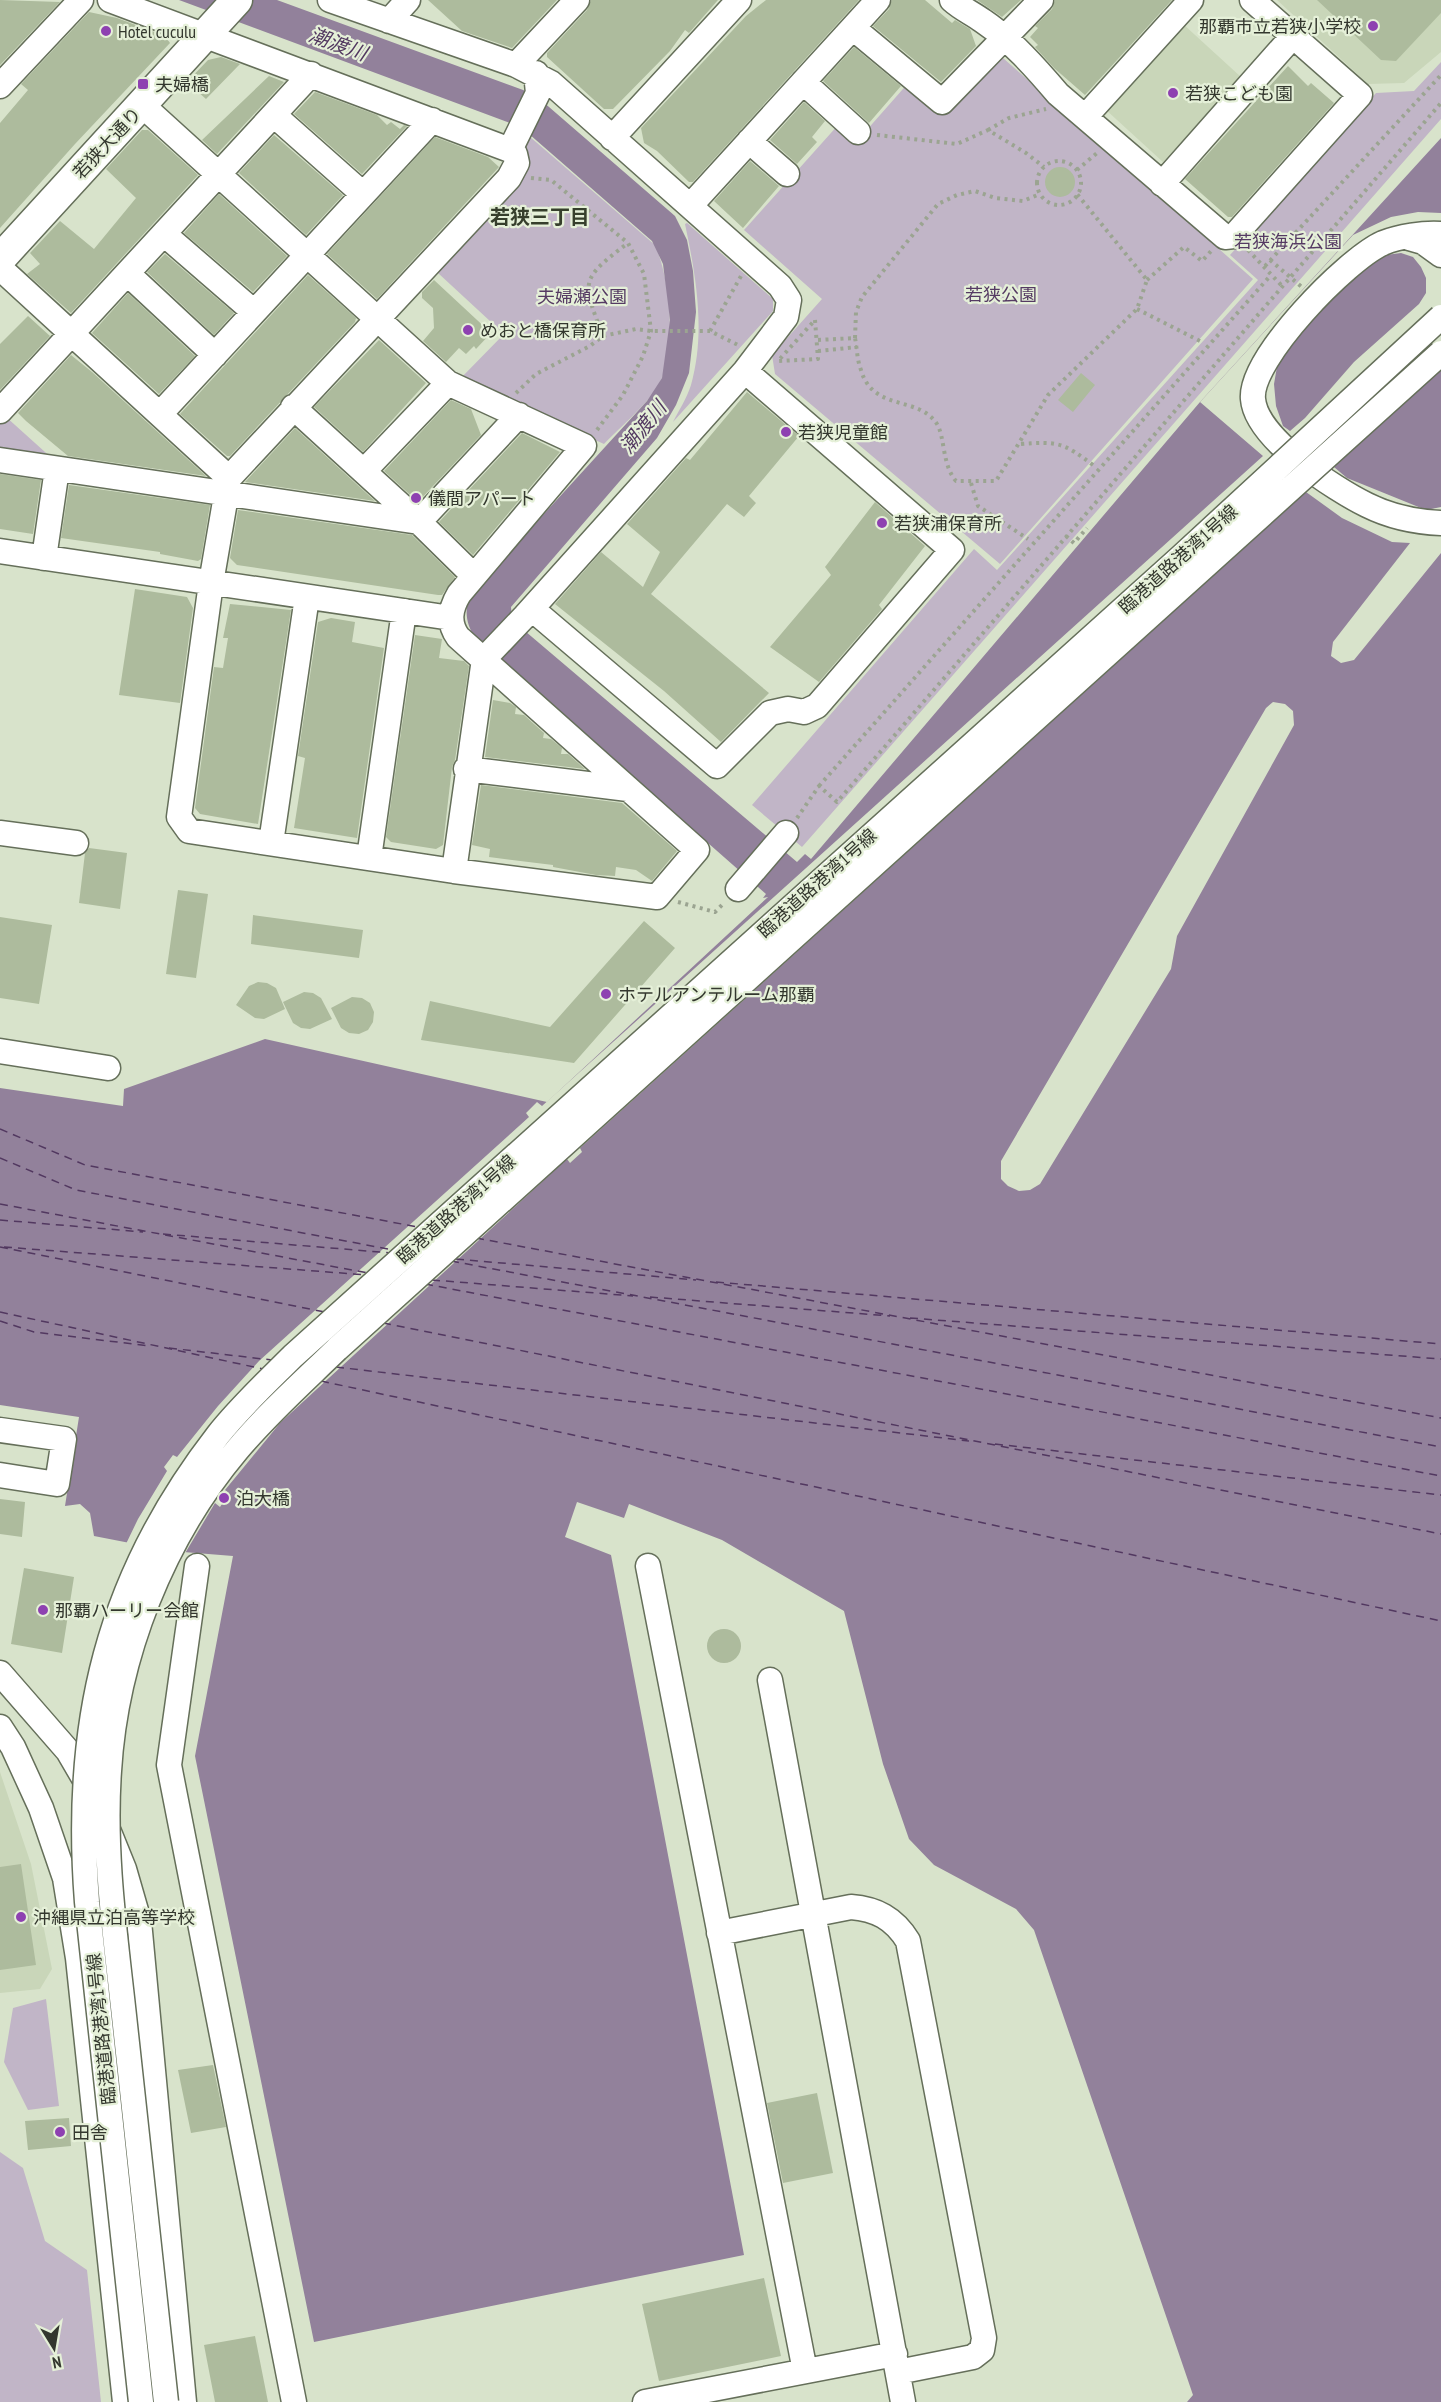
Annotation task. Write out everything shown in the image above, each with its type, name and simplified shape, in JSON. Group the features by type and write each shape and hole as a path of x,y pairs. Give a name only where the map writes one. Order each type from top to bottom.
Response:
{"main road":[{"name":"若狭大通り","path":"0,259 237,0"}],"street":[{"path":"0,86 81,0"},
{"path":"110,0 212,29 310,74 515,150"},
{"path":"330,0 551,83 780,285 789,300 786,317 744,359 526,615 488,655 466,769 454,871"},
{"path":"389,21 408,0"},
{"path":"142,105 219,174 376,318 448,383 584,446 459,594 453,605 452,628 458,637 488,655 628,789 697,850 657,897 454,871 189,831 179,817 226,485 293,407 376,318 515,150 530,77 577,0"},
{"path":"612,138 739,0"},
{"path":"691,205 878,0"},
{"path":"952,0 965,12 983,20 1038,70 1058,94 1225,237 1234,236 1360,95 1252,0"},
{"path":"853,28 942,102 1005,40 1041,0"},
{"path":"1085,117 1191,0"},
{"path":"1162,184 1293,36"},
{"path":"0,411 274,116 310,74"},
{"path":"803,82 862,133"},
{"path":"274,116 363,194"},
{"path":"160,414 432,120"},
{"path":"749,141 787,174"},
{"path":"164,234 254,312"},
{"path":"1441,234 1404,237 1383,243 1356,259 1316,298 1278,342 1254,381 1253,400 1259,418 1274,438 1332,485 1368,506 1419,522 1441,523"},
{"path":"1404,237 1423,242 1441,255"},
{"path":"0,268 160,414 226,485"},
{"path":"128,274 215,355"},
{"name":"臨港道路港湾1号線","path":"141,2402 87,1902 84,1857 85,1774 91,1720 108,1643 135,1569 171,1501 219,1434 293,1356 1181,557 1441,316"},
{"name":"臨港道路港湾1号線","path":"166,2402 111,1898 108,1772 122,1684 143,1612 173,1548 208,1488 237,1450 272,1412 337,1349 1441,353"},
{"path":"526,615 717,766 770,713 788,709 804,712 817,706 952,550 744,359"},
{"path":"364,471 448,383"},
{"path":"293,407 419,522 474,576"},
{"path":"419,522 510,411"},
{"path":"0,460 57,469 226,485 419,522"},
{"path":"44,558 57,469"},
{"path":"0,551 451,618"},
{"path":"271,843 307,597"},
{"path":"369,858 404,611"},
{"path":"466,769 628,789"},
{"path":"0,833 76,843"},
{"path":"738,889 786,833"},
{"path":"0,1051 108,1068"},
{"path":"0,1430 64,1439 57,1484 0,1475"},
{"path":"197,1566 170,1765 294,2402"},
{"path":"648,1566 805,2372"},
{"path":"0,1673 68,1751 87,1782 124,1869 133,1899 144,1959 153,2087 184,2402"},
{"path":"770,1680 903,2402"},
{"path":"0,1727 13,1747 41,1808 66,1878 78,1958 125,2402"},
{"path":"651,2401 751,2392 805,2372 973,2357 982,2350 982,2326 908,1941 900,1928 885,1916 870,1909 851,1907 719,1933"}],"path":[{"path":"1265,266 1441,75"},
{"path":"819,786 837,802 1441,103"},
{"path":"862,133 957,144 1009,118 1051,108"},
{"path":"988,130 1044,167"},
{"path":"515,150 529,178 551,180 628,243 644,274 651,332 643,356 623,394 584,446"},
{"path":"1077,170 1098,152"},
{"path":"1056,161 1064,162 1077,170 1081,184 1077,194 1068,203 1052,204 1040,194 1038,180 1044,167 1056,161"},
{"path":"1040,194 1023,201 995,198 975,191 957,195 938,204 862,297 856,312 855,338 861,371 880,398 928,414 938,426 941,446 951,476 956,481 971,483 996,481 1048,395 1137,309 1147,280 1184,247 1202,261 1218,244"},
{"path":"1077,194 1147,280"},
{"path":"1239,242 1265,266 1270,275 1282,286"},
{"path":"603,336 590,302 587,285 593,272 628,243"},
{"path":"1270,260 1303,288"},
{"path":"710,331 745,268"},
{"path":"786,833 819,786 1270,275"},
{"path":"1137,309 1202,342"},
{"path":"815,320 818,351 818,358 778,361 815,320"},
{"path":"510,411 536,374 590,346 603,336 636,329 651,332 710,331 744,359"},
{"path":"818,340 855,338"},
{"path":"818,351 857,347"},
{"path":"1020,444 1047,442 1070,447 1094,465"},
{"path":"971,483 978,506 1028,539"},
{"path":"1066,536 1074,543 1087,528"},
{"path":"657,897 715,912 738,889"}],"shaded area":[{"name":"那覇市立若狭小学校","path":"1277,0 1441,0 1441,52 1404,83 1368,84"},
{"name":"若狭こども園","path":"1183,24 1241,77 1163,162 1105,109"},
{"name":"沖縄県立泊高等学校","path":"0,1772 31,1864 52,1969 40,1989 0,1993"}],"green space":[{"name":"若狭公園","path":"1003,58 1253,279 1000,564 775,374 772,355 822,299 744,230 839,124 858,140 910,81 946,109 991,62"},
{"name":"若狭海浜公園","path":"1441,62 1441,119 802,847 752,805 974,549 997,570 1258,280 1230,255 1376,93 1414,91"},
{"name":"夫婦瀬公園","path":"529,136 655,245 664,275 670,329 669,347 662,378 652,395 604,444 460,379 504,334 438,273 523,177 526,170 519,149"},
{"path":"687,223 773,299 773,311 673,422 691,385 698,345 698,304 685,224"},
{"path":"5,416 55,461 0,455 0,423"},
{"path":"46,1999 59,2106 28,2110 4,2062 13,2008"},
{"path":"0,2152 23,2168 45,2241 87,2270 101,2402 0,2402"}],"water":[{"name":"潮渡川","path":"179,0 277,0 534,94 675,216 687,240 693,271 696,312 689,373 676,405 657,438 511,607 512,620 797,862 805,854 811,859 1200,402 1441,138 1441,2402 1187,2402 1193,2395 1034,1930 1016,1909 934,1865 909,1839 883,1764 844,1611 722,1540 629,1504 624,1518 577,1502 565,1537 611,1555 744,2255 314,2342 195,1756 233,1556 171,1551 94,1536 90,1513 80,1504 65,1506 79,1417 0,1405 0,1088 123,1106 124,1089 265,1039 547,1102 768,897 763,898 766,894 476,639 467,618 470,595 647,401 662,378 670,320 663,264 652,241 521,127"}],"pier":[{"name":"泊大橋","path":"1418,212 1441,213 1441,370 1334,467 1347,478 1426,510 1441,507 1441,553 1354,660 1341,663 1331,656 1333,642 1410,543 1392,542 1342,518 1306,492 580,1148 582,1152 570,1163 567,1159 280,1423 225,1490 229,1493 220,1507 215,1503 184,1555 125,1546 138,1519 167,1471 164,1467 173,1455 177,1457 218,1406 259,1361 529,1117 526,1113 537,1102 542,1106 1263,456 1200,402 1353,235 1391,217","holes":["1401,253 1413,257 1426,278 1426,293 1419,304 1354,362 1305,418 1290,431 1283,426 1276,406 1274,384 1278,361 1336,291 1361,269 1386,255"]},
{"path":"1273,702 1285,704 1293,711 1294,725 1177,936 1171,969 1040,1184 1030,1190 1019,1191 1008,1186 1001,1179 1001,1161 1266,708"}],"building":[{"path":"0,0 60,2 0,65"},
{"path":"428,0 557,0 512,48 462,31"},
{"path":"591,0 718,0 689,33 685,30 670,51 613,109 604,109 547,57 547,53 587,10"},
{"path":"766,0 859,0 693,182 689,182 657,151 644,143 641,128 746,16"},
{"path":"892,0 925,0 952,23 955,20 970,29 976,46 941,82 873,26 889,9"},
{"path":"977,0 1021,0 1002,17"},
{"path":"1055,0 1172,0 1085,95 1054,68 1035,47 1038,45 1030,37 1038,28 1035,26 1052,9"},
{"path":"1317,0 1441,0 1441,13 1396,61 1381,60"},
{"path":"89,12 117,18 165,36 170,43 0,228 0,123 28,90 21,84"},
{"path":"854,47 901,86 869,123 823,81"},
{"path":"221,57 240,64 206,99 187,82 208,60"},
{"path":"1288,66 1308,86 1311,83 1334,103 1232,217 1228,217 1185,179"},
{"path":"269,76 284,82 217,154 202,140"},
{"path":"315,92 377,115 387,125 391,122 400,129 404,125 407,126 362,174 294,114"},
{"path":"804,102 825,121 812,137 817,142 797,164 770,140"},
{"path":"142,130 148,130 198,175 71,313 27,274 40,264 30,253 60,221 94,249 136,198 106,169"},
{"path":"274,135 343,195 306,235 239,173"},
{"path":"435,137 488,157 499,167 377,299 327,254"},
{"path":"750,161 779,186 743,228 714,201"},
{"path":"1060,167 1071,171 1075,182 1071,193 1060,197 1049,193 1045,182 1049,171"},
{"path":"219,194 287,256 253,292 184,233"},
{"path":"165,254 234,313 214,335 147,272"},
{"path":"308,275 356,318 355,322 230,456 227,456 180,414"},
{"path":"434,280 491,333 476,349 474,346 466,354 459,348 446,362 423,341 434,328 433,308 422,298 422,292"},
{"path":"128,293 195,356 159,394 92,333"},
{"path":"28,316 50,336 0,390 0,344"},
{"path":"379,340 426,383 363,452 314,407"},
{"path":"71,355 206,476 68,456 26,421 18,413"},
{"path":"1081,373 1095,385 1073,412 1058,400"},
{"path":"747,392 799,436 749,496 756,503 744,517 727,504 651,594 769,693 721,742 664,691 555,604 601,552 643,587 660,552 627,524 686,458 690,460"},
{"path":"451,400 471,409 481,435 418,502 384,471"},
{"path":"295,428 375,501 245,482"},
{"path":"522,433 560,452 473,555 439,522"},
{"path":"0,474 41,480 33,534 0,529"},
{"path":"69,485 210,505 201,559 198,561 160,554 160,552 61,538"},
{"path":"875,502 925,546 879,605 882,609 819,682 770,647 831,575 825,567"},
{"path":"238,510 412,535 455,577 442,595 438,595 237,565 230,558"},
{"path":"135,589 187,597 193,608 180,703 119,695"},
{"path":"230,604 291,610 258,824 200,814 195,808 214,667 223,668 228,638 223,638"},
{"path":"331,618 355,622 352,642 384,648 357,838 294,828 305,758 298,756 318,622"},
{"path":"415,635 442,639 439,658 464,661 469,666 452,767 443,845 436,849 391,842 386,837"},
{"path":"493,700 510,703 516,707 515,714 524,715 544,733 543,738 551,739 562,748 561,754 568,754 585,769 485,757"},
{"path":"481,785 622,803 677,851 652,881 636,870 616,867 615,876 596,875 553,867 553,865 489,857 490,849 472,845"},
{"path":"89,848 127,853 120,909 79,903 85,853"},
{"path":"178,890 208,894 196,978 166,974"},
{"path":"253,915 363,930 359,958 251,944"},
{"path":"0,917 52,925 39,1004 0,998"},
{"name":"ホテルアンテルーム那覇","path":"644,921 675,948 574,1063 421,1040 430,1001 550,1027"},
{"path":"258,982 267,983 276,988 285,1009 264,1019 255,1018 236,1005 249,986"},
{"path":"304,992 313,993 321,998 332,1019 310,1029 301,1028 293,1023 283,1002"},
{"path":"352,997 362,998 370,1003 374,1012 373,1022 368,1030 359,1034 349,1033 341,1028 331,1008"},
{"path":"0,1499 25,1502 22,1537 0,1534"},
{"name":"那覇ハーリー会館","path":"24,1568 74,1577 62,1653 11,1644"},
{"path":"724,1629 736,1634 741,1646 736,1658 724,1663 712,1658 707,1646 712,1634"},
{"path":"21,1864 36,1965 0,1970 0,1867"},
{"path":"213,2065 226,2127 191,2133 178,2070"},
{"path":"817,2093 833,2173 783,2183 767,2103"},
{"path":"69,2118 71,2146 28,2150 25,2121"},
{"path":"764,2278 781,2356 659,2381 642,2304"},
{"path":"255,2336 268,2402 215,2402 204,2345"}],"ferry route":[{"path":"0,1129 85,1165 418,1227"},
{"path":"0,1158 76,1190 393,1250"},
{"path":"0,1204 368,1273"},
{"path":"0,1220 143,1232"},
{"path":"163,1234 391,1253"},
{"path":"476,1238 1441,1418"},
{"path":"0,1247 325,1312"},
{"path":"4,1247 367,1275"},
{"path":"456,1259 696,1280"},
{"path":"451,1261 1441,1447"},
{"path":"432,1280 633,1296"},
{"path":"716,1282 1441,1344"},
{"path":"425,1284 1441,1476"},
{"path":"650,1297 890,1316"},
{"path":"0,1312 263,1369"},
{"path":"910,1318 1441,1359"},
{"path":"0,1321 34,1332 150,1346"},
{"path":"383,1323 1441,1534"},
{"path":"169,1348 272,1360"},
{"path":"336,1367 969,1441"},
{"path":"321,1381 1441,1621"},
{"path":"995,1444 1441,1495"}],"place":[{"name":"那覇市立若狭小学校","path":"1373,26"},
{"name":"Hotel cuculu","path":"106,31"},
{"name":"夫婦橋","path":"143,84"},
{"name":"若狭こども園","path":"1173,93"},
{"name":"めおと橋保育所","path":"468,330"},
{"name":"若狭児童館","path":"786,432"},
{"name":"儀間アパート","path":"416,498"},
{"name":"若狭浦保育所","path":"882,523"},
{"name":"ホテルアンテルーム那覇","path":"606,994"},
{"name":"泊大橋","path":"224,1498"},
{"name":"那覇ハーリー会館","path":"43,1610"},
{"name":"沖縄県立泊高等学校","path":"21,1917"},
{"name":"田舎","path":"60,2132"}],"district":[{"name":"若狭三丁目","path":"540,217"}]}
